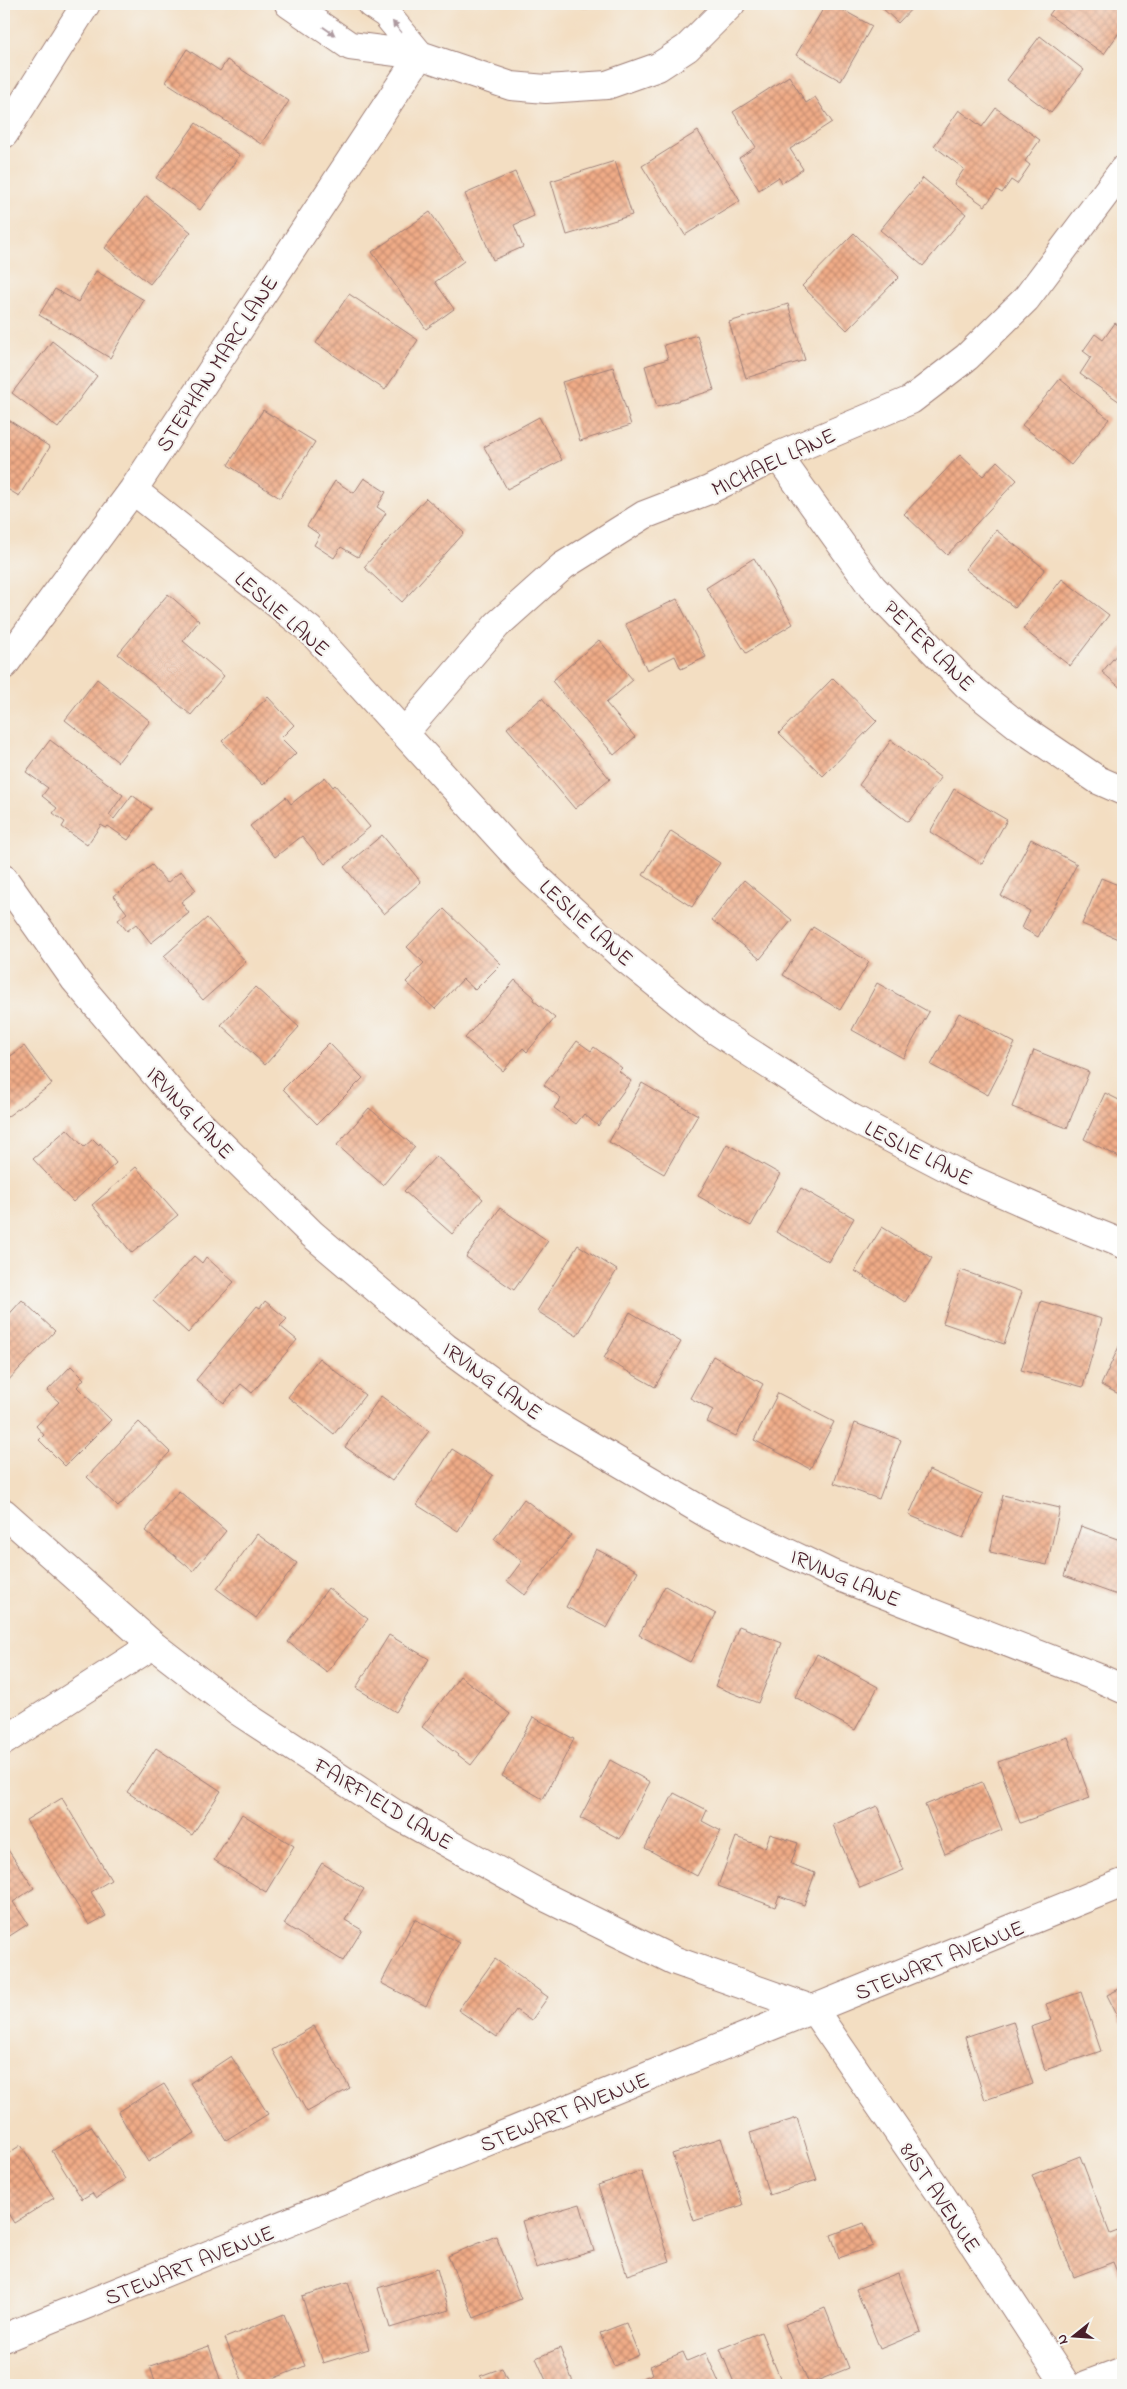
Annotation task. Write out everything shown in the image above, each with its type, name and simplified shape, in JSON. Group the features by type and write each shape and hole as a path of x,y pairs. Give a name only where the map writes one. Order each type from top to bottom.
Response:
{"street":[{"path":"4,134 86,4"},
{"path":"289,4 350,46 420,55 510,86 546,89 608,84 658,67 687,48 731,4"},
{"path":"371,4 386,14 420,55"},
{"name":"STEPHAN MARC LANE","path":"4,665 133,490 420,55"},
{"name":"MICHAEL LANE","path":"404,733 497,625 562,566 644,515 709,490 778,456 911,400 967,357 1026,299 1123,170"},
{"name":"PETER LANE","path":"778,456 872,587 967,684 1020,728 1098,780 1123,791"},
{"name":"LESLIE LANE","path":"133,490 310,630 532,872 621,955 710,1026 848,1116 961,1175 1123,1244"},
{"name":"IRVING LANE","path":"4,879 75,980 184,1108 312,1234 445,1346 537,1414 711,1516 832,1574 1123,1689"},
{"name":"FAIRFIELD LANE","path":"4,1513 153,1645 238,1711 395,1814 532,1890 673,1960 814,2010"},
{"path":"4,1741 153,1645"},
{"name":"STEWART AVENUE","path":"4,2338 814,2010 1123,1882"},
{"name":"81ST AVENUE","path":"814,2010 940,2194 1066,2385"},
{"path":"1086,2385 1123,2371"}],"building":[{"path":"583,4 606,4 606,6 583,7"},
{"path":"826,4 832,4 872,26 841,81 796,55"},
{"path":"878,4 916,4 898,23"},
{"path":"1057,4 1123,4 1123,27 1104,54 1049,15"},
{"path":"1040,36 1084,70 1051,113 1007,80"},
{"path":"187,49 220,71 227,60 289,101 261,144 166,82"},
{"path":"789,76 806,103 815,97 832,122 790,149 803,169 782,183 779,177 759,190 739,158 756,147 733,112"},
{"path":"996,108 1040,140 1025,161 1030,165 1017,184 1011,180 1002,193 997,190 985,206 954,184 964,169 934,146 959,110 982,127"},
{"path":"196,123 240,155 200,210 156,178"},
{"path":"698,131 740,201 685,235 642,166"},
{"path":"615,161 632,215 567,235 551,181"},
{"path":"515,172 534,216 514,225 523,247 493,260 465,194"},
{"path":"923,178 966,214 923,266 880,230"},
{"path":"146,196 191,232 150,284 105,248"},
{"path":"430,212 464,261 435,282 454,309 426,329 372,252"},
{"path":"854,233 899,277 847,330 802,286"},
{"path":"96,271 144,300 110,358 39,315 55,289 78,302"},
{"path":"349,294 418,340 385,390 316,343"},
{"path":"788,304 805,360 746,378 729,322"},
{"path":"1115,323 1123,329 1123,397 1120,402 1080,374 1091,357 1083,351 1095,334 1103,340"},
{"path":"697,335 714,390 657,407 645,366 668,359 664,345"},
{"path":"52,341 97,376 58,428 12,393"},
{"path":"613,367 631,425 580,441 562,382"},
{"path":"1060,379 1109,419 1071,465 1022,425"},
{"path":"263,410 315,442 280,498 228,465"},
{"path":"4,417 50,447 19,496 4,487"},
{"path":"539,417 562,460 507,489 484,447"},
{"path":"960,455 983,476 997,461 1017,480 947,555 904,514"},
{"path":"364,478 386,492 377,507 386,513 358,557 341,547 334,558 314,545 320,535 307,526 335,481 354,493"},
{"path":"426,498 464,533 402,602 364,567"},
{"path":"996,530 1045,569 1015,608 965,569"},
{"path":"754,558 793,624 746,653 706,588"},
{"path":"1062,579 1109,615 1070,666 1023,629"},
{"path":"168,594 199,621 183,641 224,676 191,715 118,654"},
{"path":"677,599 706,657 681,669 675,656 647,670 625,624"},
{"path":"599,640 633,680 606,703 635,737 614,755 552,681"},
{"path":"1123,647 1123,690 1102,672"},
{"path":"833,678 877,721 823,776 779,733"},
{"path":"97,679 150,721 118,762 65,720"},
{"path":"268,697 294,725 281,738 296,753 263,785 222,741"},
{"path":"542,698 610,779 575,809 507,728"},
{"path":"50,740 123,795 109,815 114,819 132,795 151,809 128,840 108,826 106,828 101,825 87,845 62,827 65,822 53,813 57,808 42,796 48,788 26,772"},
{"path":"891,740 941,778 908,822 859,785"},
{"path":"325,777 333,787 335,785 370,827 325,864 302,836 275,857 250,826 286,797 291,804"},
{"path":"954,789 1007,820 982,864 930,832"},
{"path":"671,831 720,863 692,907 643,875"},
{"path":"382,835 421,882 384,914 344,867"},
{"path":"1031,839 1077,864 1038,937 1022,928 1030,911 1001,896"},
{"path":"152,865 167,883 181,871 196,890 181,902 189,913 151,943 136,924 127,931 118,920 127,913 114,896"},
{"path":"1101,878 1123,887 1123,941 1082,924"},
{"path":"744,880 792,920 760,959 712,920"},
{"path":"444,909 501,964 475,990 463,979 435,1009 406,982 424,963 407,947"},
{"path":"207,918 246,962 203,1000 164,956"},
{"path":"813,927 869,962 840,1010 783,975"},
{"path":"515,980 534,997 533,1000 555,1018 527,1052 523,1048 503,1071 465,1038"},
{"path":"877,983 929,1012 903,1058 852,1030"},
{"path":"255,987 299,1027 265,1065 221,1025"},
{"path":"959,1013 1015,1043 988,1095 931,1065"},
{"path":"577,1041 591,1051 594,1047 622,1068 619,1071 631,1081 598,1126 584,1114 576,1124 554,1108 561,1098 544,1085"},
{"path":"329,1043 363,1078 317,1124 283,1089"},
{"path":"24,1046 52,1084 4,1119 4,1061"},
{"path":"1034,1050 1089,1072 1067,1128 1012,1107"},
{"path":"642,1083 698,1115 664,1174 609,1142"},
{"path":"1105,1093 1123,1102 1123,1159 1084,1139"},
{"path":"369,1108 415,1147 383,1185 337,1145"},
{"path":"67,1129 84,1147 93,1139 99,1145 100,1143 116,1163 73,1202 33,1159"},
{"path":"727,1144 780,1174 751,1226 698,1196"},
{"path":"436,1156 483,1199 452,1234 404,1191"},
{"path":"136,1167 178,1215 132,1253 92,1205"},
{"path":"801,1188 854,1218 829,1262 776,1232"},
{"path":"500,1208 548,1241 514,1290 466,1257"},
{"path":"882,1227 932,1258 905,1302 855,1271"},
{"path":"578,1245 617,1270 577,1336 537,1311"},
{"path":"194,1256 202,1263 206,1257 234,1282 188,1333 153,1301"},
{"path":"961,1270 1022,1292 1004,1344 943,1323"},
{"path":"22,1300 55,1331 4,1385 4,1320"},
{"path":"265,1301 287,1319 280,1326 297,1340 252,1393 241,1384 224,1403 196,1380 257,1306 260,1308"},
{"path":"1041,1301 1102,1319 1083,1387 1021,1370"},
{"path":"630,1312 681,1342 655,1387 604,1358"},
{"path":"1123,1338 1123,1396 1101,1385"},
{"path":"713,1356 763,1384 736,1436 707,1422 713,1410 690,1398"},
{"path":"319,1358 365,1395 334,1434 288,1397"},
{"path":"71,1366 84,1379 77,1387 111,1420 65,1466 39,1440 44,1435 36,1426 59,1402 47,1391"},
{"path":"778,1393 834,1422 810,1469 754,1440"},
{"path":"381,1396 429,1431 392,1481 345,1447"},
{"path":"139,1422 170,1452 118,1507 87,1477"},
{"path":"855,1423 901,1440 879,1499 834,1483"},
{"path":"452,1449 493,1475 458,1531 417,1505"},
{"path":"929,1470 983,1494 963,1538 909,1515"},
{"path":"179,1491 226,1531 193,1571 145,1531"},
{"path":"1003,1495 1060,1508 1047,1565 990,1552"},
{"path":"524,1499 571,1535 525,1595 507,1581 522,1561 494,1539"},
{"path":"1081,1526 1123,1541 1123,1597 1064,1576"},
{"path":"257,1534 297,1563 256,1618 217,1589"},
{"path":"596,1549 638,1571 607,1628 566,1607"},
{"path":"665,1586 716,1614 690,1662 639,1635"},
{"path":"328,1588 368,1619 327,1672 288,1642"},
{"path":"739,1626 782,1643 758,1703 715,1686"},
{"path":"389,1635 429,1659 396,1712 356,1688"},
{"path":"817,1654 878,1687 855,1730 795,1697"},
{"path":"460,1676 510,1714 471,1765 422,1727"},
{"path":"533,1717 574,1739 543,1799 502,1776"},
{"path":"1068,1737 1090,1798 1020,1823 998,1762"},
{"path":"156,1748 221,1791 192,1835 127,1792"},
{"path":"610,1760 650,1782 620,1839 580,1818"},
{"path":"982,1782 1002,1830 945,1854 925,1805"},
{"path":"674,1793 707,1810 702,1821 721,1831 697,1876 645,1848"},
{"path":"62,1798 111,1880 91,1892 106,1916 89,1925 26,1820"},
{"path":"877,1806 904,1870 860,1888 833,1825"},
{"path":"242,1814 294,1846 266,1892 214,1860"},
{"path":"770,1834 798,1843 791,1864 815,1873 804,1905 779,1896 775,1907 718,1886 736,1837 765,1848"},
{"path":"4,1844 34,1888 13,1902 28,1924 8,1937 4,1930"},
{"path":"322,1863 364,1889 345,1920 362,1930 343,1961 284,1924"},
{"path":"415,1919 459,1943 426,2006 381,1983"},
{"path":"495,1959 548,1997 531,2021 516,2010 497,2037 458,2010"},
{"path":"1123,1987 1123,2027 1107,1995"},
{"path":"1081,1992 1101,2051 1045,2070 1031,2027 1052,2020 1046,2004"},
{"path":"1013,2021 1033,2084 985,2100 965,2037"},
{"path":"314,2026 350,2088 307,2112 272,2050"},
{"path":"231,2056 268,2114 226,2140 190,2083"},
{"path":"164,2084 195,2133 148,2162 118,2112"},
{"path":"797,2118 817,2180 769,2195 750,2133"},
{"path":"91,2126 125,2179 96,2198 92,2193 82,2199 52,2151"},
{"path":"721,2138 743,2205 694,2221 672,2154"},
{"path":"21,2145 54,2198 14,2223 4,2207 4,2156"},
{"path":"1080,2156 1110,2234 1123,2229 1123,2287 1113,2262 1074,2277 1032,2175"},
{"path":"641,2171 670,2261 627,2275 598,2185"},
{"path":"580,2204 594,2251 536,2268 522,2221"},
{"path":"864,2223 873,2246 839,2258 831,2235"},
{"path":"496,2236 521,2299 474,2318 448,2256"},
{"path":"437,2269 449,2310 390,2328 378,2288"},
{"path":"898,2273 921,2332 880,2349 856,2289"},
{"path":"348,2282 369,2349 323,2363 302,2296"},
{"path":"825,2308 849,2368 809,2384 785,2324"},
{"path":"284,2314 305,2366 257,2385 244,2385 225,2338"},
{"path":"626,2323 639,2355 614,2366 600,2333"},
{"path":"761,2332 783,2385 735,2385 720,2349"},
{"path":"209,2346 222,2385 156,2385 150,2366"},
{"path":"560,2348 573,2382 565,2385 548,2385 536,2358"},
{"path":"683,2352 687,2361 706,2353 720,2385 633,2385 632,2382 653,2374 650,2366"},
{"path":"502,2368 509,2385 484,2385 480,2376"}]}
